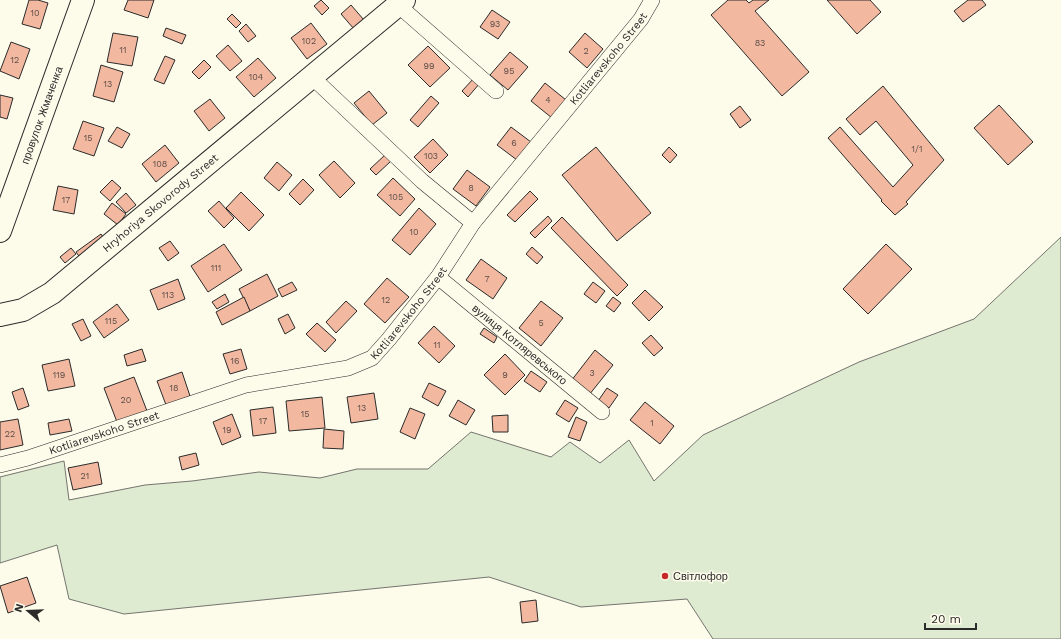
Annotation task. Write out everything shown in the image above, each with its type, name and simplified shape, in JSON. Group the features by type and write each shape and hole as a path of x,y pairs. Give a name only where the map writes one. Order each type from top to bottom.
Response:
{"street":[{"name":"провулок Жмаченка","path":"0,231 83,0"},
{"name":"Kotliarevskoho Street","path":"0,465 28,458 246,385 348,368 372,358 438,277 473,223 641,19 652,0"},
{"name":"Hryhoriya Skovorody Street","path":"0,316 23,310 52,294 401,2 496,91"},
{"path":"312,77 422,181 473,223"},
{"name":"вулиця Котляревського","path":"438,277 602,412"}],"green space":[{"path":"1061,237 1061,639 713,639 687,599 581,607 489,577 124,614 69,599 57,545 0,563 0,477 64,461 69,500 145,485 192,481 259,472 320,478 357,469 428,469 471,432 551,457 570,442 600,463 629,440 654,481 703,435 859,362 974,319"}],"building":[{"path":"29,0 38,0 48,3 40,29 22,24"},
{"path":"128,0 154,0 148,18 124,10"},
{"path":"321,0 329,8 322,15 314,6"},
{"path":"728,0 746,0 749,3 753,0 769,0 755,11 809,72 782,96 711,15"},
{"path":"827,0 870,0 881,12 857,34"},
{"path":"968,0 982,0 986,5 963,22 954,11"},
{"path":"351,5 364,20 354,29 341,14"},
{"path":"492,10 510,22 498,39 480,27"},
{"path":"232,14 241,23 236,28 227,19"},
{"path":"311,23 327,44 307,59 291,38"},
{"path":"246,24 256,36 248,42 239,31"},
{"path":"166,28 186,35 182,44 163,36"},
{"path":"113,33 138,37 132,66 107,62"},
{"path":"585,33 603,49 587,68 569,52"},
{"path":"11,42 30,49 19,79 0,71"},
{"path":"228,45 242,61 230,71 216,56"},
{"path":"428,46 450,68 430,87 408,65"},
{"path":"510,52 528,67 508,90 490,75"},
{"path":"165,56 175,60 164,84 154,80"},
{"path":"258,58 276,78 254,97 236,77"},
{"path":"204,60 211,67 199,79 192,72"},
{"path":"101,65 123,72 114,102 93,96"},
{"path":"474,78 480,83 468,97 462,91"},
{"path":"545,83 566,100 552,118 531,101"},
{"path":"883,86 944,160 906,202 908,204 895,215 881,201 882,200 828,138 840,127 893,187 913,165 876,121 860,135 846,119"},
{"path":"369,91 387,113 372,125 354,103"},
{"path":"0,95 13,98 7,119 0,117"},
{"path":"431,96 439,103 418,127 410,120"},
{"path":"210,99 225,118 209,131 194,111"},
{"path":"999,105 1033,142 1008,165 974,128"},
{"path":"740,106 751,120 740,128 730,114"},
{"path":"83,121 104,128 94,156 73,149"},
{"path":"117,127 130,134 122,148 108,141"},
{"path":"511,127 531,142 517,160 497,145"},
{"path":"433,139 448,155 430,173 414,157"},
{"path":"165,145 179,163 156,182 142,164"},
{"path":"596,147 651,213 617,241 562,175"},
{"path":"669,147 677,155 670,163 662,155"},
{"path":"386,154 391,161 376,175 370,169"},
{"path":"334,161 355,183 340,198 319,175"},
{"path":"277,162 292,175 279,191 264,178"},
{"path":"467,170 490,187 476,206 453,189"},
{"path":"393,178 415,199 400,216 377,195"},
{"path":"303,179 314,190 300,205 289,194"},
{"path":"112,180 121,188 110,201 100,192"},
{"path":"58,186 78,190 74,214 53,210"},
{"path":"530,191 538,199 515,222 507,215"},
{"path":"241,192 264,215 249,231 226,208"},
{"path":"126,193 136,205 126,213 116,202"},
{"path":"219,201 234,218 224,228 208,211"},
{"path":"112,203 126,214 118,225 104,214"},
{"path":"419,208 436,224 410,255 392,240"},
{"path":"548,216 552,221 535,238 530,233"},
{"path":"562,217 628,285 617,296 551,228"},
{"path":"101,234 106,241 81,259 76,252"},
{"path":"170,241 179,253 168,261 159,248"},
{"path":"224,244 242,270 208,292 191,266"},
{"path":"886,244 912,269 868,314 843,289"},
{"path":"532,247 543,257 537,264 526,254"},
{"path":"71,248 76,254 65,263 60,257"},
{"path":"481,259 507,278 493,299 466,280"},
{"path":"267,274 278,296 250,311 239,289"},
{"path":"387,278 409,297 385,323 364,304"},
{"path":"178,279 185,299 158,310 150,290"},
{"path":"292,282 297,290 282,297 278,289"},
{"path":"593,282 605,291 596,303 584,294"},
{"path":"645,290 663,307 649,321 632,303"},
{"path":"225,294 229,302 217,309 212,302"},
{"path":"244,297 250,311 222,325 216,312"},
{"path":"613,297 621,303 614,312 606,306"},
{"path":"346,301 357,311 336,333 326,322"},
{"path":"541,301 563,318 541,346 519,328"},
{"path":"117,304 129,320 104,338 93,322"},
{"path":"288,314 295,328 285,334 278,319"},
{"path":"83,319 91,336 81,341 72,324"},
{"path":"317,323 336,340 325,352 306,334"},
{"path":"434,326 455,346 439,363 418,343"},
{"path":"484,328 497,337 494,343 480,334"},
{"path":"651,335 663,348 654,356 642,343"},
{"path":"142,349 146,361 127,366 124,355"},
{"path":"241,349 247,369 230,374 223,354"},
{"path":"595,350 613,365 589,395 571,381"},
{"path":"505,354 525,375 505,395 484,375"},
{"path":"69,359 75,386 48,391 42,365"},
{"path":"531,371 547,382 540,392 524,381"},
{"path":"182,372 190,396 166,405 157,381"},
{"path":"134,377 147,411 117,422 104,388"},
{"path":"429,383 446,391 438,406 422,397"},
{"path":"23,388 29,406 18,410 12,392"},
{"path":"607,388 618,395 609,408 598,401"},
{"path":"374,393 378,419 351,423 347,397"},
{"path":"322,397 325,428 289,431 286,401"},
{"path":"458,400 475,410 466,425 449,416"},
{"path":"565,400 578,408 569,422 556,414"},
{"path":"645,402 674,426 660,444 630,420"},
{"path":"273,407 276,433 253,436 250,410"},
{"path":"410,408 425,414 415,439 400,432"},
{"path":"232,414 241,437 222,445 213,422"},
{"path":"508,415 508,432 493,432 492,416"},
{"path":"576,417 587,422 580,441 568,437"},
{"path":"18,419 23,445 0,450 0,422"},
{"path":"69,419 72,431 50,435 48,423"},
{"path":"324,429 344,431 343,449 323,448"},
{"path":"196,453 199,465 182,470 179,457"},
{"path":"98,462 102,484 73,490 68,468"},
{"path":"27,577 36,603 8,613 0,586"},
{"path":"536,600 538,621 522,623 520,602"}],"place":[{"name":"Світлофор","path":"665,576"}]}
